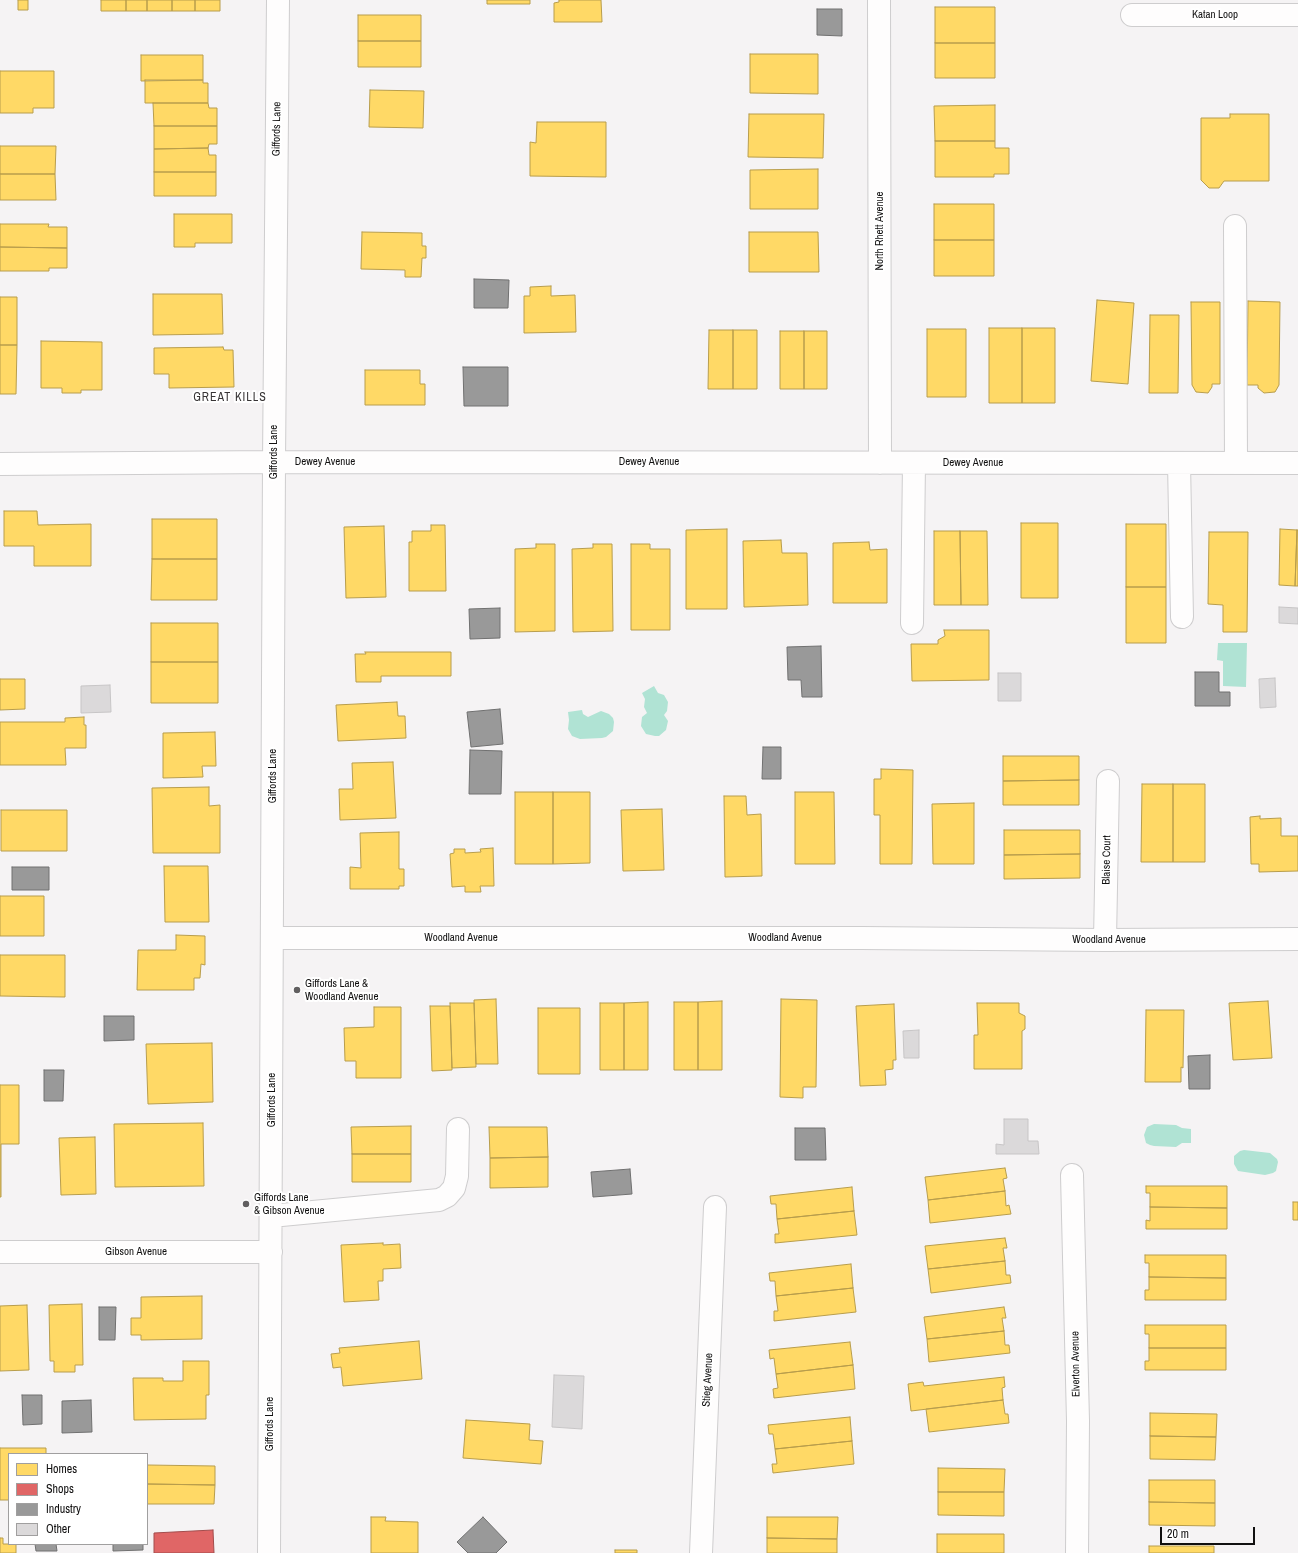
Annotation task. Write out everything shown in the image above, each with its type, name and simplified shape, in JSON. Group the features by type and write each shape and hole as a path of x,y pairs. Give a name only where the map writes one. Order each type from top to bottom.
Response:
{"street":[{"name":"Giffords Lane","path":"270,1553 274,462 278,0"},
{"name":"North Rhett Avenue","path":"879,0 880,463"},
{"name":"Katan Loop","path":"1132,15 1298,15"},
{"path":"1235,226 1236,463"},
{"name":"Dewey Avenue","path":"0,464 274,462 1298,463"},
{"path":"912,623 914,462"},
{"path":"1179,463 1182,617"},
{"name":"Blaise Court","path":"1105,940 1108,781"},
{"name":"Woodland Avenue","path":"273,938 1298,939"},
{"path":"271,1216 439,1200 447,1196 454,1188 457,1176 458,1129"},
{"name":"Elverton Avenue","path":"1072,1175 1078,1421 1077,1553"},
{"name":"Stieg Avenue","path":"701,1553 715,1207"},
{"name":"Gibson Avenue","path":"0,1252 271,1252"}],"shaded area":[{"path":"1218,643 1247,643 1246,687 1223,686 1223,661 1217,660"},
{"path":"654,686 658,693 664,695 668,702 667,711 664,715 668,721 666,730 659,736 646,734 641,726 642,717 647,713 644,707 645,699 642,693"},
{"path":"582,710 583,714 588,717 601,711 609,714 613,718 614,722 613,731 606,737 602,738 580,739 572,736 568,729 568,712"},
{"path":"1154,1124 1176,1125 1182,1128 1191,1129 1191,1143 1182,1143 1176,1147 1154,1146 1146,1143 1144,1135 1147,1127"},
{"path":"1244,1150 1270,1153 1277,1159 1278,1162 1276,1171 1265,1175 1238,1171 1234,1164 1234,1156 1240,1151"}],"building: Homes":[{"path":"18,0 28,0 28,10 18,10"},
{"path":"101,0 126,0 126,11 101,11"},
{"path":"126,0 147,0 147,11 126,11"},
{"path":"147,0 172,0 172,11 147,11"},
{"path":"172,0 195,0 195,11 172,11"},
{"path":"195,0 220,0 220,11 195,11"},
{"path":"487,0 530,0 530,4 487,4"},
{"path":"559,0 601,0 602,22 554,22 554,3 559,2"},
{"path":"935,7 995,7 995,43 935,43"},
{"path":"358,15 421,15 421,41 358,41"},
{"path":"358,41 421,41 421,67 358,67"},
{"path":"935,43 995,43 995,78 935,78"},
{"path":"750,54 818,54 818,94 750,93"},
{"path":"141,55 203,55 203,80 141,81"},
{"path":"0,71 54,71 54,108 33,108 33,113 0,113"},
{"path":"145,80 203,80 203,83 208,83 208,103 145,103"},
{"path":"370,90 424,91 423,128 369,127"},
{"path":"153,103 208,103 209,108 217,108 217,126 154,126"},
{"path":"995,105 995,141 935,141 934,106"},
{"path":"749,114 824,114 823,158 748,157"},
{"path":"1230,114 1269,114 1269,181 1224,181 1219,188 1209,188 1201,180 1201,118 1230,118"},
{"path":"537,122 606,122 606,177 530,176 530,142 536,143"},
{"path":"154,126 217,126 217,144 209,144 208,148 154,149"},
{"path":"935,141 995,141 995,148 1009,148 1009,174 994,174 994,177 935,177"},
{"path":"0,146 56,146 55,174 0,174"},
{"path":"208,148 209,155 216,155 216,172 154,172 154,149"},
{"path":"818,169 818,209 750,209 750,170"},
{"path":"154,172 216,172 216,196 154,196"},
{"path":"0,174 55,174 56,200 0,200"},
{"path":"934,204 994,204 994,240 934,240"},
{"path":"174,214 232,214 232,243 195,243 195,247 174,247"},
{"path":"0,224 49,224 48,227 67,227 67,248 0,247"},
{"path":"362,232 422,233 422,246 426,246 426,258 422,258 421,277 405,277 405,270 361,269"},
{"path":"749,232 818,232 819,272 749,272"},
{"path":"934,240 994,240 994,276 934,276"},
{"path":"0,247 67,248 67,268 49,268 49,271 0,271"},
{"path":"551,286 551,296 575,295 576,332 524,333 524,296 530,296 530,287"},
{"path":"153,294 222,294 223,334 153,335"},
{"path":"0,297 17,297 17,345 0,345"},
{"path":"1097,300 1134,303 1128,384 1091,381"},
{"path":"1248,301 1280,302 1279,385 1275,392 1264,393 1258,388 1258,385 1247,385"},
{"path":"1191,302 1220,302 1220,384 1212,384 1212,387 1208,393 1196,392 1192,385"},
{"path":"1150,315 1179,315 1178,393 1149,393"},
{"path":"989,328 1022,328 1022,403 989,403"},
{"path":"1022,328 1055,328 1055,403 1022,403"},
{"path":"927,329 966,329 966,397 927,397"},
{"path":"709,330 733,330 733,389 708,389"},
{"path":"733,330 757,330 757,389 733,389"},
{"path":"780,331 804,331 804,389 780,389"},
{"path":"804,331 827,331 827,389 804,389"},
{"path":"41,341 102,342 102,390 81,390 81,393 62,393 62,388 41,388"},
{"path":"0,345 17,345 16,394 0,394"},
{"path":"223,347 224,350 233,350 234,387 169,388 169,374 154,374 154,348"},
{"path":"365,370 420,370 420,384 425,384 425,405 365,405"},
{"path":"4,511 37,511 38,525 91,524 91,566 34,566 34,546 4,546"},
{"path":"152,519 217,519 217,559 152,559"},
{"path":"1021,523 1058,523 1058,598 1021,598"},
{"path":"1126,524 1166,524 1166,587 1126,587"},
{"path":"431,525 445,525 446,591 409,591 409,542 412,542 412,531 431,531"},
{"path":"384,526 386,597 346,598 344,527"},
{"path":"727,529 727,609 686,609 686,530"},
{"path":"1280,529 1297,530 1295,586 1279,585"},
{"path":"1297,530 1298,586 1295,586"},
{"path":"934,531 960,531 961,605 934,605"},
{"path":"960,531 987,531 988,605 961,605"},
{"path":"1209,532 1248,532 1247,632 1223,632 1223,605 1208,604"},
{"path":"781,540 782,553 807,553 808,605 744,607 743,541"},
{"path":"869,542 870,550 887,549 887,603 833,603 833,543"},
{"path":"536,544 555,544 555,631 515,632 515,549 536,548"},
{"path":"593,544 612,544 613,631 573,632 572,549 593,548"},
{"path":"631,544 650,544 650,549 670,549 670,630 631,630"},
{"path":"152,559 217,559 217,600 151,600"},
{"path":"1126,587 1166,587 1166,643 1126,643"},
{"path":"151,623 218,623 218,662 151,662"},
{"path":"944,630 989,630 989,680 912,681 911,644 938,644 938,640 945,636"},
{"path":"365,652 451,652 451,676 381,676 381,682 356,682 355,654 366,654"},
{"path":"151,662 218,662 218,703 151,703"},
{"path":"0,679 25,679 25,709 0,710"},
{"path":"397,702 398,716 405,716 406,738 338,741 336,705"},
{"path":"84,717 84,725 86,725 86,748 65,748 66,765 0,765 0,722 65,722 65,718"},
{"path":"215,732 216,766 202,766 203,777 163,778 163,733"},
{"path":"1003,756 1079,756 1079,780 1003,781"},
{"path":"393,762 396,818 340,820 339,789 353,789 352,763"},
{"path":"881,769 913,770 912,864 880,864 880,815 874,815 874,779 881,779"},
{"path":"1079,780 1079,805 1003,805 1003,781"},
{"path":"1142,784 1173,784 1173,862 1141,862"},
{"path":"1173,784 1205,784 1205,862 1173,862"},
{"path":"209,787 209,806 220,805 220,853 153,853 152,788"},
{"path":"515,792 553,792 553,864 515,864"},
{"path":"553,792 590,792 590,863 553,864"},
{"path":"795,792 834,792 835,864 795,864"},
{"path":"724,796 746,796 747,815 761,814 762,876 725,877"},
{"path":"974,803 974,864 933,864 932,804"},
{"path":"662,809 664,870 623,871 621,810"},
{"path":"1,810 67,810 67,851 1,851"},
{"path":"1260,816 1260,819 1281,818 1281,836 1298,836 1298,871 1259,872 1259,864 1251,864 1250,817"},
{"path":"1004,830 1080,830 1080,854 1004,855"},
{"path":"399,832 399,869 404,869 404,886 399,886 399,889 350,889 350,867 361,868 360,833"},
{"path":"493,848 494,886 480,886 481,892 465,892 465,886 452,887 450,854 454,853 454,849 465,849 465,853 481,852 480,849"},
{"path":"1080,854 1080,878 1004,879 1004,855"},
{"path":"164,866 208,866 209,922 165,922"},
{"path":"0,896 44,896 44,936 0,936"},
{"path":"176,935 205,936 205,965 201,964 200,978 194,978 194,990 137,990 138,950 176,950"},
{"path":"0,955 65,955 65,997 0,996"},
{"path":"496,999 498,1064 476,1064 474,1000"},
{"path":"781,999 817,1000 816,1087 803,1087 803,1098 780,1097"},
{"path":"722,1001 722,1070 698,1070 698,1002"},
{"path":"1268,1001 1272,1058 1233,1060 1229,1003"},
{"path":"648,1002 648,1070 624,1070 624,1003"},
{"path":"674,1002 698,1002 698,1070 674,1070"},
{"path":"450,1003 474,1003 476,1067 452,1068"},
{"path":"600,1003 624,1003 624,1070 600,1070"},
{"path":"977,1003 1019,1003 1019,1013 1025,1016 1025,1029 1022,1031 1022,1069 974,1069 974,1035 978,1035"},
{"path":"894,1004 896,1060 893,1060 893,1069 885,1070 886,1085 860,1086 856,1006"},
{"path":"430,1006 450,1006 452,1070 432,1071"},
{"path":"374,1007 401,1007 401,1078 356,1078 356,1061 345,1061 344,1028 374,1027"},
{"path":"538,1008 580,1008 580,1074 538,1074"},
{"path":"1146,1010 1184,1010 1183,1068 1181,1067 1181,1082 1145,1082"},
{"path":"212,1043 213,1102 148,1104 146,1044"},
{"path":"0,1085 19,1085 19,1144 1,1144 1,1197 0,1197"},
{"path":"203,1123 204,1186 115,1187 114,1124"},
{"path":"411,1126 411,1154 352,1154 351,1127"},
{"path":"489,1127 547,1127 548,1157 490,1158"},
{"path":"95,1137 96,1194 61,1195 59,1138"},
{"path":"352,1154 411,1154 411,1182 352,1182"},
{"path":"548,1157 548,1187 490,1188 490,1158"},
{"path":"1005,1168 1007,1178 1003,1179 1005,1191 928,1200 925,1177"},
{"path":"1146,1186 1227,1186 1227,1208 1150,1207 1150,1193 1146,1193"},
{"path":"852,1187 854,1211 777,1219 776,1204 771,1204 770,1196"},
{"path":"1005,1191 1006,1206 1009,1205 1011,1214 930,1223 928,1200"},
{"path":"1293,1202 1298,1202 1298,1220 1293,1220"},
{"path":"1150,1207 1227,1208 1227,1229 1146,1229 1146,1220 1150,1221"},
{"path":"854,1211 857,1235 775,1243 775,1234 779,1234 777,1219"},
{"path":"1005,1238 1007,1248 1003,1248 1005,1261 928,1269 925,1246"},
{"path":"383,1243 383,1245 400,1244 401,1268 383,1269 383,1281 378,1281 379,1300 344,1302 341,1245"},
{"path":"1145,1255 1226,1255 1226,1278 1149,1277 1149,1263 1145,1263"},
{"path":"1005,1261 1006,1275 1010,1275 1011,1283 931,1293 928,1269"},
{"path":"851,1264 853,1288 776,1296 775,1281 770,1281 769,1273"},
{"path":"1149,1277 1226,1278 1226,1300 1145,1300 1145,1290 1149,1290"},
{"path":"853,1288 856,1312 774,1321 774,1311 778,1311 776,1296"},
{"path":"202,1296 202,1339 141,1340 141,1335 131,1335 131,1318 141,1318 141,1297"},
{"path":"82,1304 83,1365 75,1365 75,1372 54,1372 54,1361 50,1361 49,1305"},
{"path":"27,1305 29,1370 0,1371 0,1306"},
{"path":"1004,1307 1006,1318 1002,1318 1004,1331 927,1339 924,1317"},
{"path":"1145,1325 1226,1325 1226,1348 1149,1348 1149,1334 1145,1334"},
{"path":"1004,1331 1005,1345 1009,1345 1010,1353 929,1362 927,1339"},
{"path":"419,1341 422,1379 343,1386 341,1367 333,1368 331,1354 340,1353 339,1348"},
{"path":"850,1342 853,1365 776,1374 774,1358 770,1359 769,1350"},
{"path":"1149,1348 1226,1348 1226,1370 1145,1370 1145,1361 1149,1361"},
{"path":"183,1361 209,1361 209,1395 206,1395 206,1419 134,1420 133,1378 163,1378 163,1381 183,1381"},
{"path":"853,1365 855,1389 774,1398 773,1389 778,1388 776,1374"},
{"path":"1004,1377 1005,1387 1002,1388 1003,1400 911,1411 908,1384 923,1382 924,1386"},
{"path":"1003,1400 1005,1414 1008,1414 1009,1423 929,1432 926,1409"},
{"path":"1150,1413 1217,1414 1216,1437 1150,1436"},
{"path":"850,1417 852,1441 775,1449 773,1434 769,1434 768,1425"},
{"path":"466,1420 530,1424 529,1440 543,1441 541,1464 463,1458"},
{"path":"1150,1436 1216,1437 1215,1460 1150,1459"},
{"path":"852,1441 854,1464 773,1473 772,1464 777,1464 775,1449"},
{"path":"0,1448 46,1448 46,1453 8,1453 8,1500 0,1500"},
{"path":"148,1465 215,1466 215,1485 148,1484"},
{"path":"938,1468 1005,1469 1004,1492 938,1492"},
{"path":"1149,1480 1215,1480 1215,1503 1149,1502"},
{"path":"148,1484 215,1485 214,1504 148,1504"},
{"path":"938,1492 1004,1492 1004,1516 938,1515"},
{"path":"1149,1502 1215,1503 1215,1526 1149,1525"},
{"path":"371,1517 386,1517 385,1521 418,1522 418,1553 371,1553"},
{"path":"767,1517 838,1517 837,1539 767,1538"},
{"path":"937,1534 1004,1534 1004,1553 937,1553"},
{"path":"0,1538 3,1538 3,1544 16,1545 16,1553 0,1553"},
{"path":"767,1538 837,1539 837,1553 767,1553"},
{"path":"1149,1546 1214,1546 1214,1553 1149,1553"},
{"path":"615,1550 637,1550 637,1553 615,1553"}],"building: Shops":[{"path":"213,1530 214,1553 154,1553 154,1533"}],"building: Industry":[{"path":"817,9 842,9 842,36 817,35"},
{"path":"474,279 509,280 508,308 474,308"},
{"path":"463,367 508,367 508,406 464,406"},
{"path":"500,608 500,638 470,639 469,609"},
{"path":"821,646 822,697 802,697 801,680 788,680 787,647"},
{"path":"1195,672 1219,672 1219,692 1230,692 1230,706 1195,706"},
{"path":"500,709 503,744 471,747 467,712"},
{"path":"763,747 781,747 781,779 762,779"},
{"path":"470,750 502,751 501,794 469,794"},
{"path":"12,867 49,867 49,890 12,890"},
{"path":"104,1016 134,1016 134,1040 104,1041"},
{"path":"1210,1055 1210,1089 1189,1089 1188,1056"},
{"path":"44,1070 64,1070 63,1101 44,1101"},
{"path":"795,1128 825,1128 826,1160 795,1160"},
{"path":"630,1169 632,1194 593,1197 591,1172"},
{"path":"99,1307 116,1307 115,1340 99,1340"},
{"path":"22,1395 42,1395 42,1424 23,1425"},
{"path":"91,1400 92,1432 62,1433 62,1401"},
{"path":"483,1517 507,1542 496,1553 468,1553 457,1542"},
{"path":"35,1545 56,1545 57,1551 36,1551"},
{"path":"113,1545 143,1545 143,1550 113,1551"}],"building: Other":[{"path":"1279,607 1298,608 1298,624 1279,623"},
{"path":"998,673 1021,673 1021,701 998,701"},
{"path":"1275,678 1276,707 1260,708 1259,679"},
{"path":"110,685 111,712 81,713 81,686"},
{"path":"919,1030 919,1058 904,1058 903,1031"},
{"path":"1004,1119 1028,1119 1028,1141 1038,1141 1039,1154 996,1154 996,1144 1004,1145"},
{"path":"554,1375 584,1376 582,1429 552,1427"}],"place":[{"name":"Giffords Lane & Woodland Avenue","path":"297,990"},
{"name":"Giffords Lane & Gibson Avenue","path":"246,1204"}],"district":[{"name":"GREAT KILLS","path":"230,398"}]}
